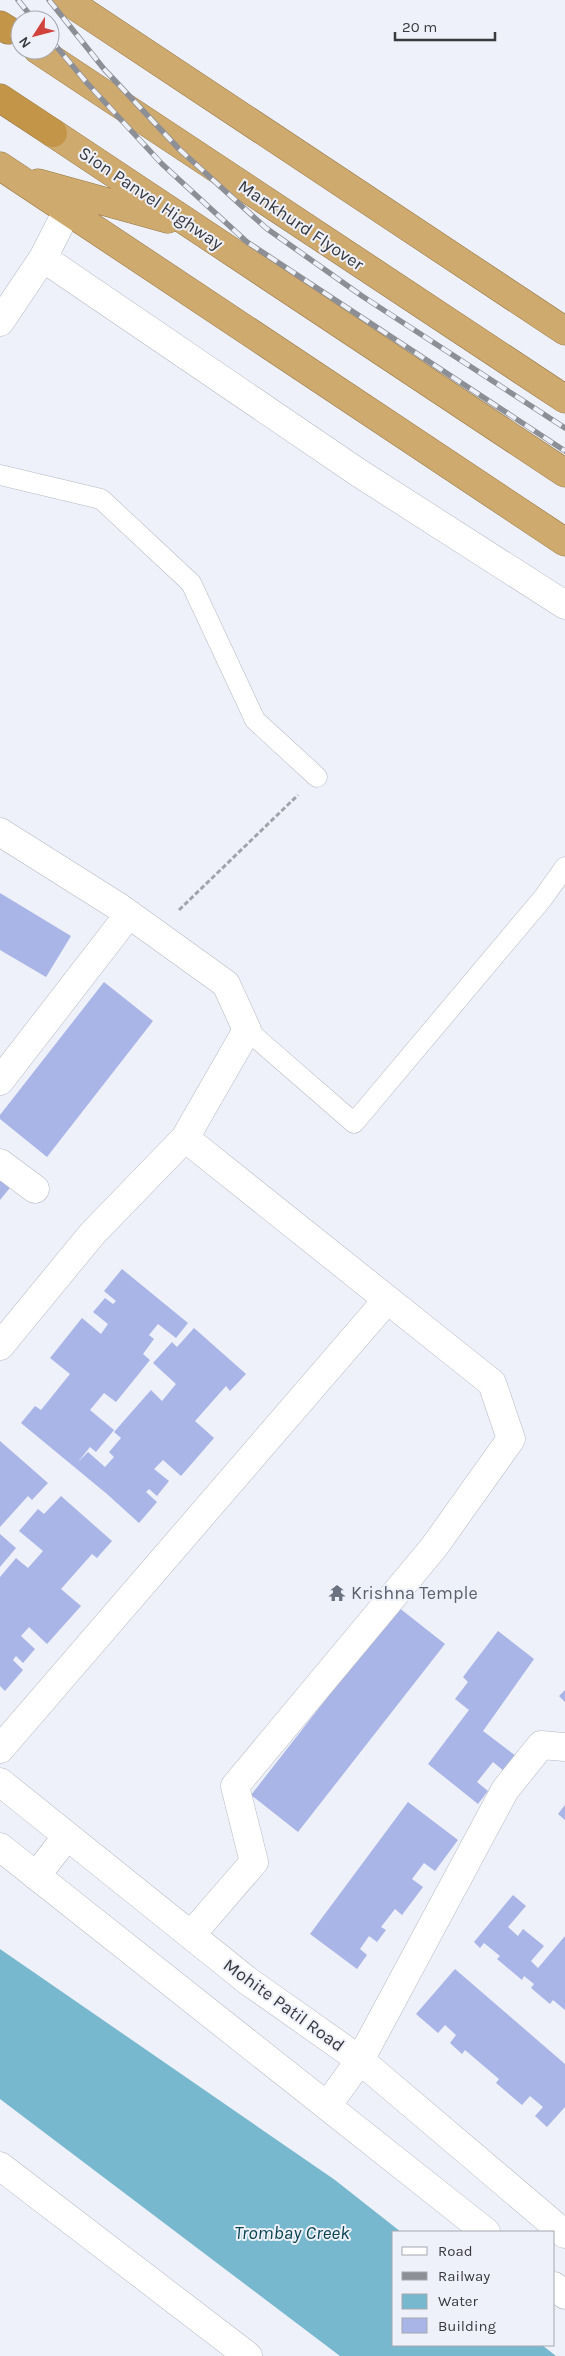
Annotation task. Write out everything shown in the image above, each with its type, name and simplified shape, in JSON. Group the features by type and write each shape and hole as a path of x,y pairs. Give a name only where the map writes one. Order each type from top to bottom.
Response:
{"highway":[{"path":"66,0 565,331"},
{"name":"Mankhurd Flyover","path":"53,60 565,399"},
{"name":"Sion Panvel Highway","path":"0,98 565,473"},
{"path":"7,171 194,226"},
{"path":"7,171 565,542"}],"street":[{"path":"0,322 43,258 67,211"},
{"path":"43,258 359,473 565,605"},
{"path":"0,475 101,499 191,583 255,720 317,777"},
{"path":"0,832 130,914 226,984 246,1030 354,1123 543,898 565,867"},
{"path":"0,1082 130,914"},
{"path":"0,1346 92,1234 185,1138 246,1030"},
{"path":"185,1138 492,1384 511,1439 434,1547 235,1786 254,1862 191,1935"},
{"path":"0,1163 36,1189"},
{"path":"0,1749 387,1300"},
{"path":"327,2106 360,2060 505,1790 542,1745 565,1747"},
{"name":"Mohite Patil Road","path":"0,1782 248,1981 360,2060 565,2234"},
{"path":"36,1876 67,1836"},
{"path":"0,1847 485,2231"},
{"path":"0,2166 248,2356"},
{"path":"555,2287 565,2295"}],"path":[{"path":"155,933 317,777"}],"water":[{"name":"Trombay Creek","path":"0,1949 335,2180 400,2231 392,2231 392,2346 543,2346 556,2356 340,2356 0,2099"}],"building":[{"path":"0,893 71,936 46,977 0,950"},
{"path":"104,982 153,1021 47,1157 0,1119 0,1115"},
{"path":"0,1173 13,1184 0,1200"},
{"path":"122,1269 188,1323 176,1338 158,1324 149,1335 154,1339 143,1354 150,1360 116,1402 104,1393 90,1410 114,1430 96,1452 90,1447 78,1462 88,1452 105,1467 114,1457 109,1452 121,1438 114,1432 151,1390 162,1401 176,1384 153,1363 172,1342 177,1347 194,1328 246,1374 230,1391 226,1386 195,1421 214,1438 181,1476 163,1460 154,1469 169,1481 157,1496 149,1489 146,1492 157,1502 139,1523 21,1423 35,1406 41,1410 70,1374 50,1358 82,1318 101,1334 108,1324 93,1312 105,1298 113,1304 116,1301 104,1291"},
{"path":"0,1441 48,1483 32,1500 28,1496 0,1527"},
{"path":"61,1496 112,1541 97,1558 92,1554 61,1589 81,1606 47,1644 29,1627 21,1636 35,1649 23,1663 16,1656 13,1660 23,1670 5,1691 0,1686 0,1577 16,1558 28,1568 43,1551 19,1531 38,1509 44,1514"},
{"path":"0,1534 16,1548 0,1567"},
{"path":"398,1607 445,1644 298,1832 251,1795"},
{"path":"498,1631 534,1659 483,1731 516,1756 504,1771 493,1762 477,1782 488,1791 478,1804 428,1764 469,1710 455,1699 468,1682 463,1677"},
{"path":"565,1690 565,1702 559,1696"},
{"path":"408,1802 458,1840 435,1871 424,1863 412,1879 423,1887 402,1915 395,1909 381,1927 386,1930 377,1942 369,1936 360,1949 367,1955 357,1969 310,1934"},
{"path":"565,1805 565,1820 558,1814"},
{"path":"513,1895 526,1906 508,1927 518,1936 523,1929 544,1946 531,1961 538,1968 565,1936 565,2010 553,2000 550,2004 531,1988 534,1984 524,1976 522,1980 497,1959 500,1956 484,1943 480,1948 474,1942"},
{"path":"455,1969 565,2064 565,2107 547,2127 535,2116 543,2107 530,2096 522,2105 496,2083 499,2079 465,2050 462,2054 450,2043 456,2035 445,2025 438,2033 416,2014"}],"railway":[{"path":"18,0 26,10"},
{"path":"49,0 104,69 179,149 266,228 362,296 565,428"},
{"path":"60,51 162,164 247,242 565,451"}],"place":[{"name":"Krishna Temple","path":"337,1593"}]}
